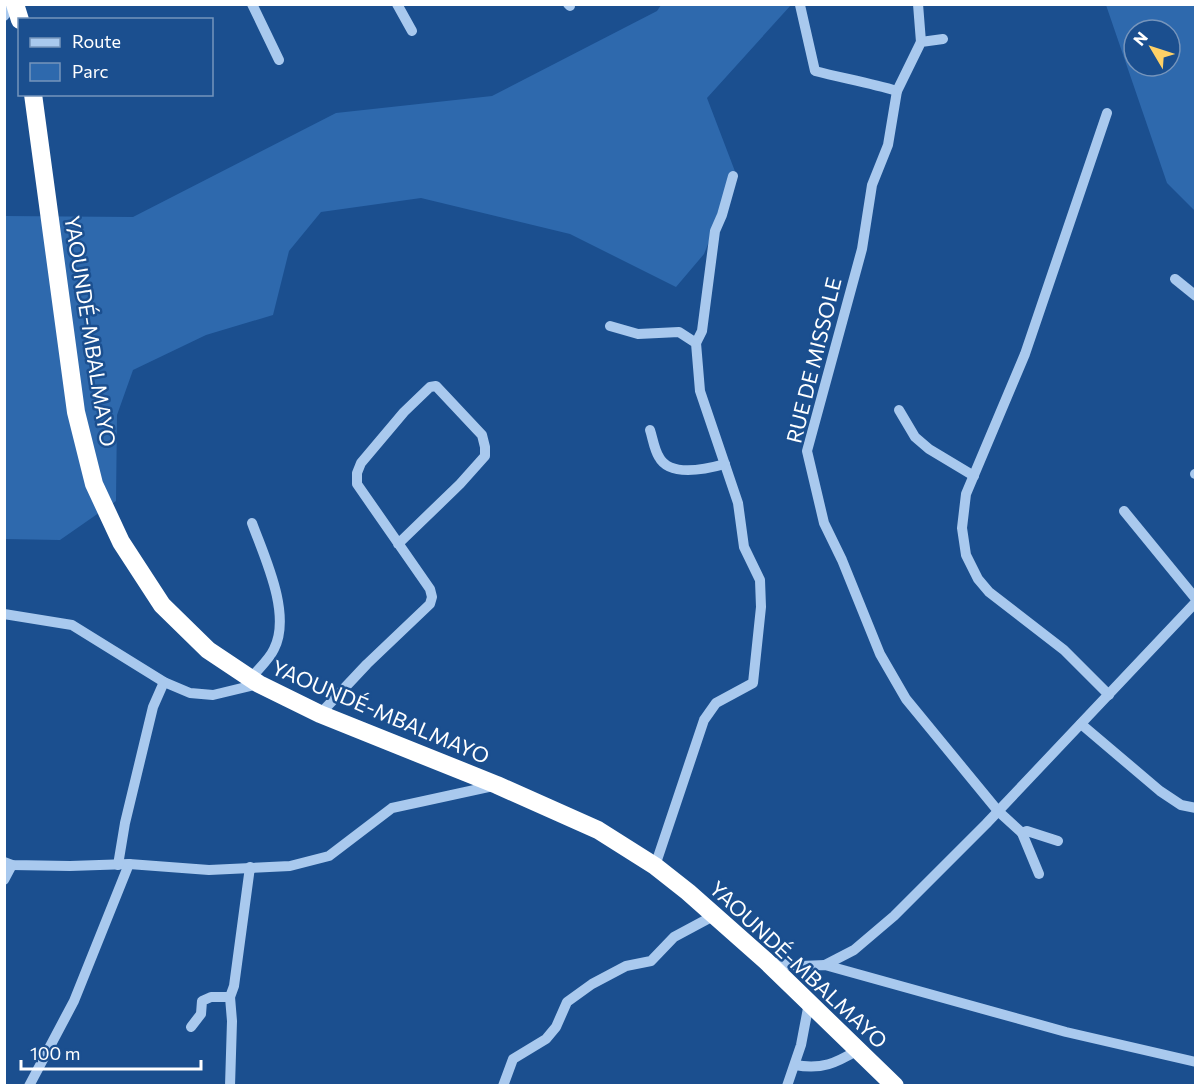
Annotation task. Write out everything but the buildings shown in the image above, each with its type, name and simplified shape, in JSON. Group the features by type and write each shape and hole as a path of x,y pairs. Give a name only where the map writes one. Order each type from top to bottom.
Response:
{"highway":[{"name":"YAOUNDÉ-MBALMAYO","path":"33,96 76,412 94,484 121,542 162,604 208,650 255,681 320,714 497,785 598,830 655,866 766,961 888,1082"}],"street":[{"path":"4,16 14,4"},
{"path":"252,4 279,60"},
{"path":"397,4 411,31"},
{"path":"918,4 921,42 944,39"},
{"path":"800,5 815,71 897,91"},
{"name":"RUE DE MISSOLE","path":"921,42 897,91 888,145 872,185 862,249 807,451 824,523 842,560 880,654 906,699 998,811 1023,833"},
{"path":"1107,113 1025,354 966,494 962,528 966,555 978,579 989,592 1064,650 1109,695"},
{"path":"655,866 704,720 716,703 753,683 761,607 760,580 744,547 738,503 700,391 696,343 702,331 715,231 733,176"},
{"path":"1175,279 1196,296"},
{"path":"610,326 638,334 679,332 696,343"},
{"path":"320,714 367,664 430,604 432,597 430,589 398,544 357,484 357,473 361,463 404,412 430,387 436,386 482,435 485,456 460,484 398,544"},
{"path":"898,410 915,437 929,449 974,476"},
{"path":"650,430 660,460 670,467 689,471 725,464"},
{"path":"825,965 854,950 894,916 1109,695 1196,600 1124,511"},
{"path":"5,614 72,625 164,682 190,693 213,695 255,681 274,650 280,627 278,601 252,523"},
{"path":"29,1086 74,1001 124,865 125,823 153,707 164,682"},
{"path":"1081,724 1160,791 1181,805 1196,808"},
{"path":"4,880 8,864 124,865 209,870 290,866 329,856 392,808 497,785"},
{"path":"1039,874 1023,833 1027,831 1058,841"},
{"path":"230,1086 230,997 234,986 250,867"},
{"path":"503,1086 513,1059 546,1039 556,1027 567,1002 592,984 626,966 651,962 674,938 715,915"},
{"path":"766,961 801,966 825,965 1066,1032 1196,1062"},
{"path":"191,1027 201,1014 202,1001 211,997 230,997"},
{"path":"787,1086 801,1045 809,1003"},
{"path":"795,1065 825,1066 839,1062 858,1050"}],"green space":[{"path":"661,5 791,5 707,98 736,174 704,254 676,287 570,234 421,198 321,212 289,251 273,315 206,335 133,370 117,415 116,501 60,540 5,539 4,216 133,217 336,113 492,96 657,11"},
{"path":"1106,5 1195,5 1195,211 1167,183 1131,78 1182,78 1182,18 1122,18 1122,52"}]}
